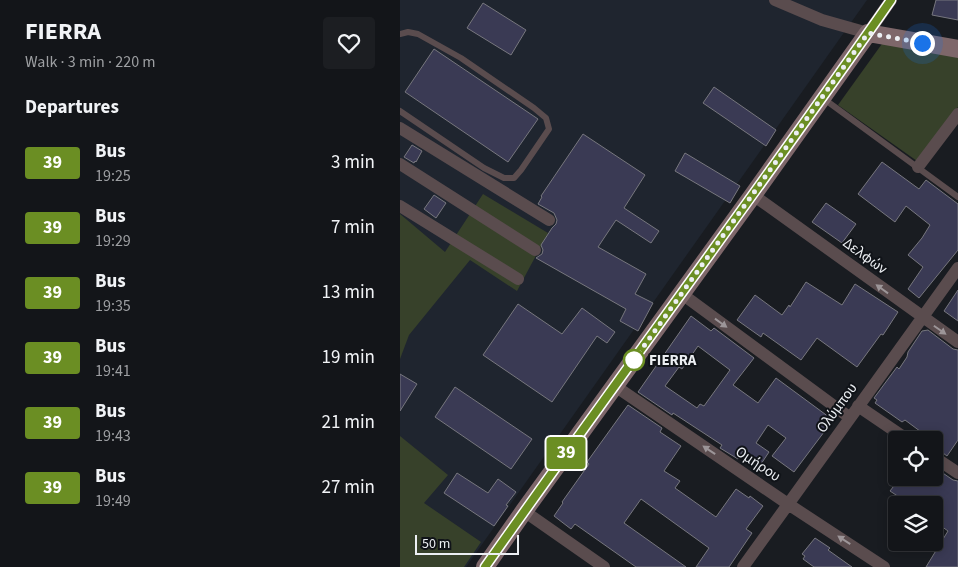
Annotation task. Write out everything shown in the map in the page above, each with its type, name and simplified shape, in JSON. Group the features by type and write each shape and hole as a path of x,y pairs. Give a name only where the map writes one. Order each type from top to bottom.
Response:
{"street":[{"path":"775,0 822,20 850,29 958,49"},
{"path":"485,567 891,0"},
{"path":"918,167 958,114"},
{"path":"400,128 549,220"},
{"path":"400,164 536,250"},
{"name":"Δελφών","path":"753,195 958,342"},
{"path":"400,206 518,279"},
{"name":"Ολύμπου","path":"743,567 849,417 958,268"},
{"path":"682,294 849,417"},
{"name":"Ομήρου","path":"615,386 884,567"},
{"path":"858,406 895,431"},
{"path":"943,463 958,474"},
{"path":"524,511 604,567"}],"lane":[{"path":"400,34 408,32 418,34 461,58 534,108 546,118 549,128 514,178 504,178 484,168 400,111"},
{"path":"821,97 958,197"}],"shaded area":[{"path":"400,0 867,0 466,567 400,567"}],"green space":[{"path":"884,41 958,56 958,107 917,161 838,105"},
{"path":"483,194 548,233 517,291 470,260 409,335 400,359 400,214 445,252"},
{"path":"400,436 448,475 424,503 481,542 464,567 400,567"}],"building":[{"path":"936,0 958,0 958,20 932,15"},
{"path":"483,3 526,30 511,55 467,28"},
{"path":"434,49 538,119 508,162 405,92"},
{"path":"714,87 776,130 766,146 703,103"},
{"path":"583,134 645,175 624,208 659,231 651,243 616,220 598,247 646,274 635,294 653,303 638,331 620,321 626,309 536,258 542,254 541,245 557,220 554,213 538,204 541,196"},
{"path":"412,145 422,151 414,163 404,157"},
{"path":"685,153 740,186 730,203 675,171"},
{"path":"882,162 919,189 926,180 958,204 958,250 919,298 908,289 923,267 908,255 930,225 906,206 895,222 858,194"},
{"path":"434,195 446,203 436,218 424,209"},
{"path":"826,203 856,224 842,243 812,222"},
{"path":"806,282 842,305 855,284 898,312 883,335 881,334 857,367 817,338 801,360 763,333 761,337 737,320 755,295 782,315 789,305 790,307"},
{"path":"958,290 958,321 944,311"},
{"path":"518,304 562,334 582,308 615,332 607,343 597,336 552,402 483,355"},
{"path":"691,316 711,331 714,328 754,358 733,385 758,403 776,378 833,420 794,472 772,456 786,438 768,425 756,443 769,452 761,464 743,451 738,459 720,448 722,445 638,392","holes":["698,346 730,370 704,406 700,404 697,408 665,386 679,367 682,369"]},
{"path":"928,330 953,349 958,350 958,440 947,456 943,453 943,431 920,431 905,420 902,422 875,403 877,400 874,398 897,367 899,369 922,331"},
{"path":"400,374 417,384 400,411"},
{"path":"455,387 532,439 511,469 435,417"},
{"path":"628,405 662,428 660,432 681,446 664,471 680,481 675,488 716,517 736,489 749,498 750,496 763,506 746,529 752,533 729,567 696,567 709,548 641,499 624,523 686,567 636,567 575,524 571,529 554,516 589,464 587,462"},
{"path":"457,473 488,493 498,479 516,492 494,526 444,493"},
{"path":"943,473 958,481 958,567 926,567 936,551 943,551 943,539 948,531 943,527 943,496 898,496 890,491 894,486 943,486"},
{"path":"815,538 852,567 814,567 803,559 805,556 802,554"}],"bus line":[{"name":"39","path":"485,567 891,0"}],"place":[{"name":"FIERRA","path":"634,360"}],"route":[{"path":"634,360 868,33 922,43"}]}
